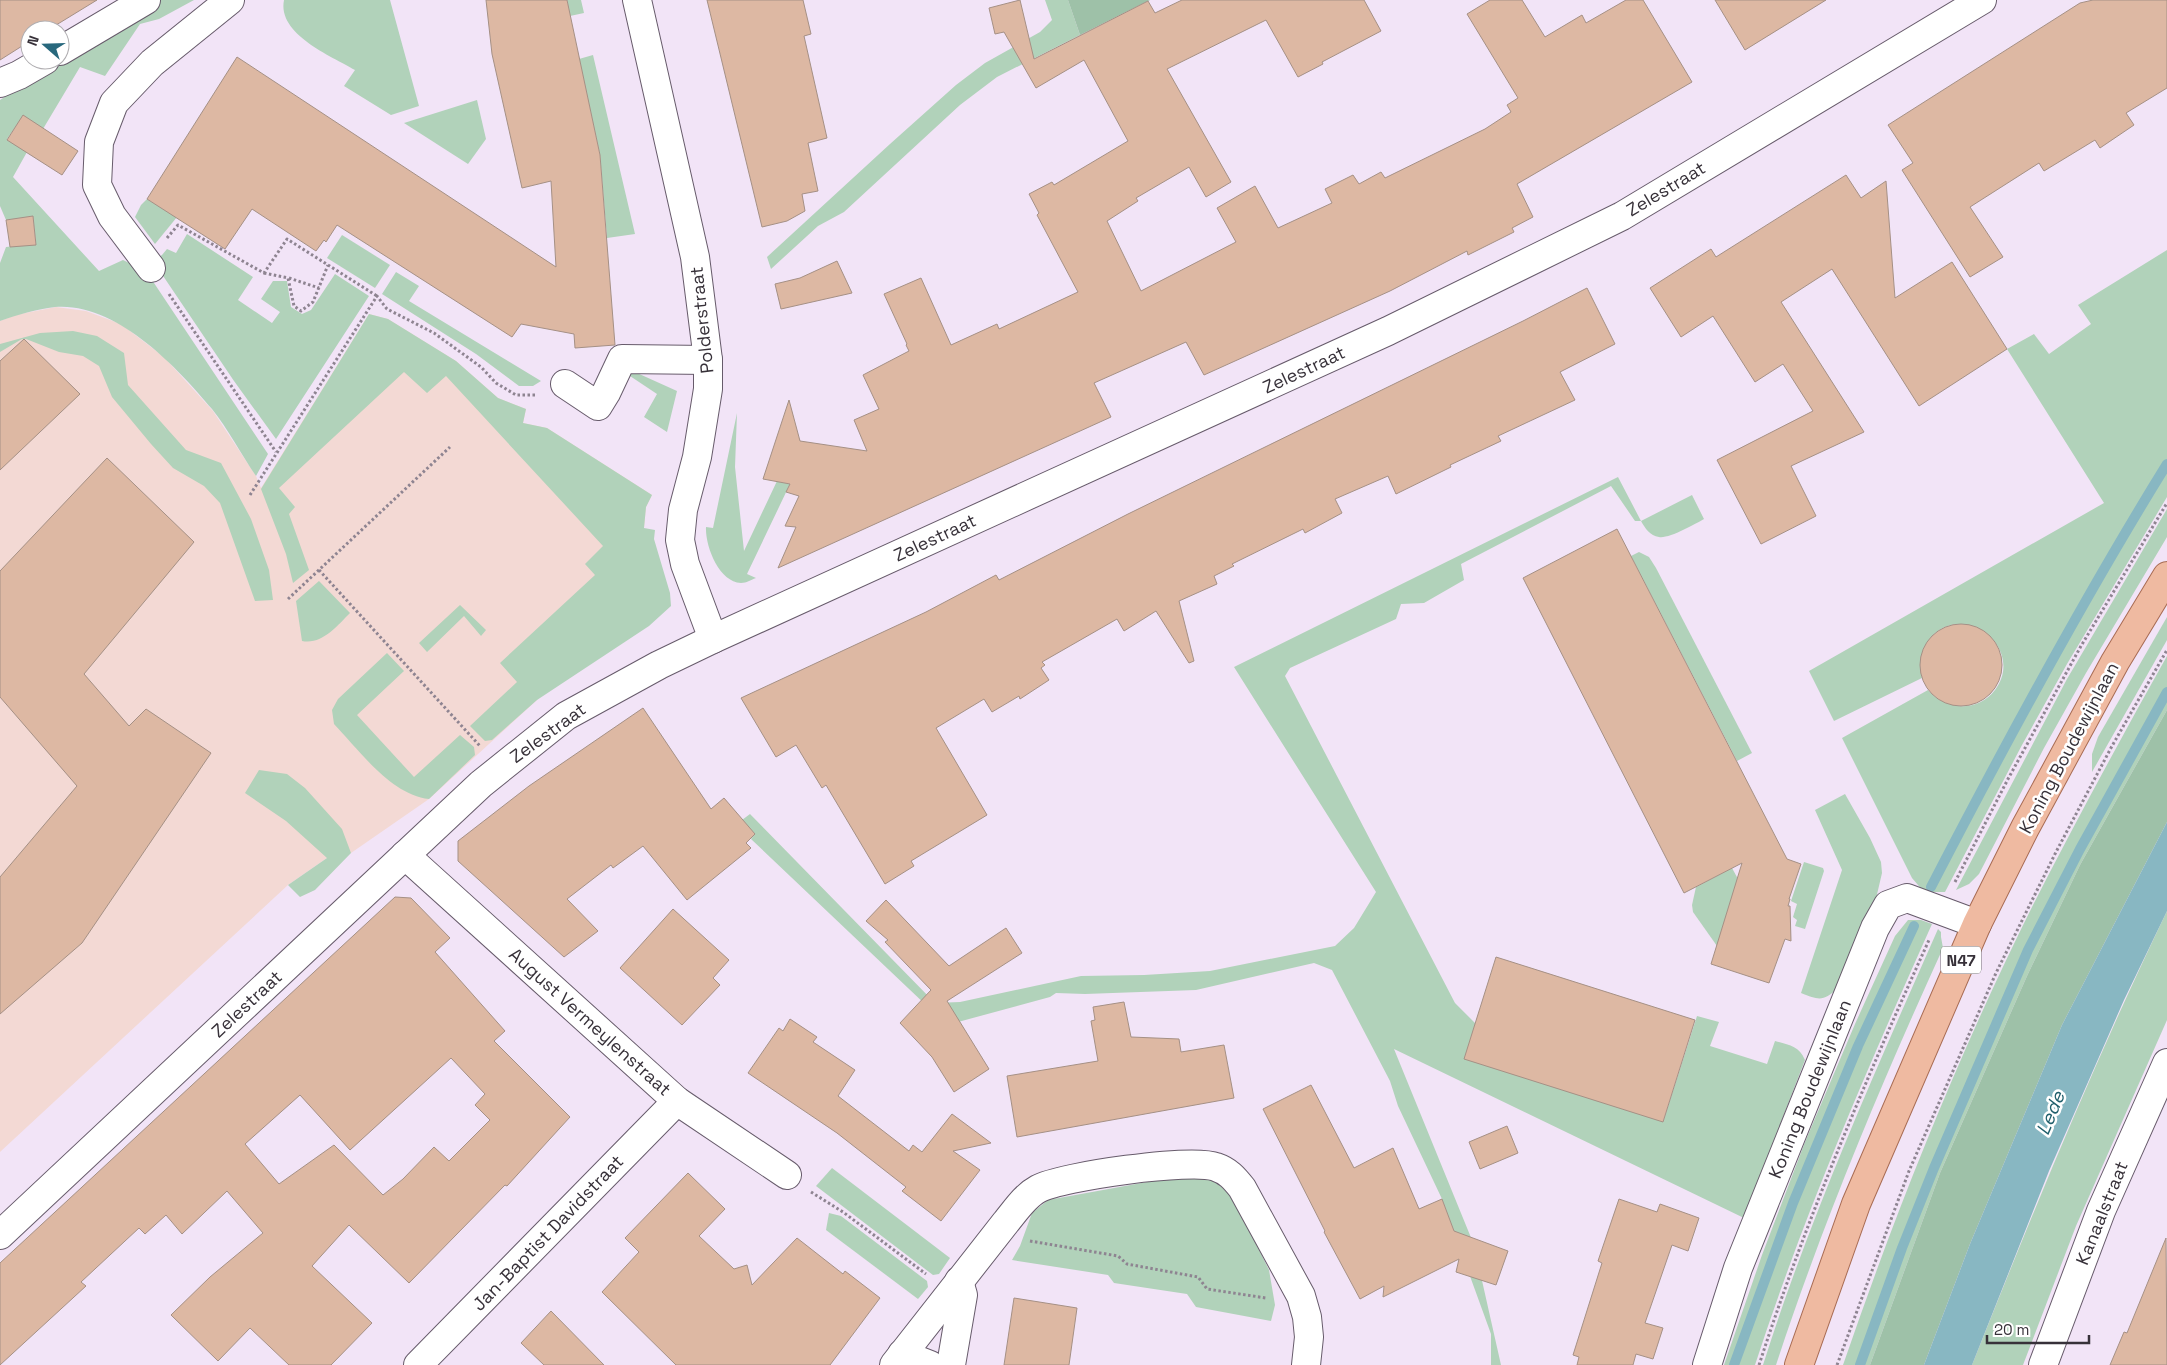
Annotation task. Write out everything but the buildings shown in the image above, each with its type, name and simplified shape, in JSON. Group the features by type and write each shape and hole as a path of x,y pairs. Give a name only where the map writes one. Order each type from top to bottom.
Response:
{"main road":[{"name":"Koning Boudewijnlaan","path":"1799,1365 1856,1204 1977,924 2025,828 2106,680 2167,576"}],"street":[{"path":"70,45 146,0"},
{"path":"151,268 112,216 97,185 99,142 114,103 152,63 230,0"},
{"name":"Polderstraat","path":"637,0 695,258 708,360 708,389 697,457 683,510 680,540 686,564 713,639"},
{"name":"Zelestraat","path":"0,1235 405,855 500,768 566,716 659,665 713,639 1388,331 1622,216 1982,0"},
{"path":"0,83 29,70"},
{"path":"565,384 598,406 622,359 708,360"},
{"name":"August Vermeylenstraat","path":"405,855 677,1101 787,1176"},
{"name":"Koning Boudewijnlaan","path":"1707,1365 1738,1268 1875,928 1888,905 1907,898 1977,924"},
{"name":"Kanaalstraat","path":"2042,1365 2101,1211 2167,1063"},
{"name":"Jan-Baptist Davidstraat","path":"418,1365 677,1101"},
{"path":"930,1365 898,1360 1006,1222 1031,1194 1052,1183 1132,1170 1199,1163 1215,1166 1232,1174 1242,1188 1301,1296 1307,1317 1309,1337 1306,1365"},
{"path":"951,1365 963,1295 954,1288"}],"path":[{"path":"276,452 151,268 156,250 178,225 264,273 319,288"},
{"path":"264,273 286,239 377,296 387,309 434,334 481,367 496,383 516,395 536,395 565,384"},
{"path":"288,278 294,306 301,311 313,302 328,265"},
{"path":"250,495 377,296"},
{"path":"288,599 450,447"},
{"path":"319,570 500,768"},
{"path":"1837,1365 1909,1171 1996,973 2060,844 2112,746 2167,650"},
{"path":"787,1176 851,1218 930,1277 954,1288"},
{"path":"1006,1222 1032,1242 1118,1256 1127,1264 1198,1277 1207,1289 1276,1299 1301,1296"}],"shaded area":[{"path":"56,307 86,311 121,324 164,357 213,411 256,476 261,488 369,314 388,319 456,361 498,398 526,409 523,423 547,428 652,495 646,507 644,528 537,700 429,799 351,853 327,858 288,885 0,1152 0,321 15,315"}],"green space":[{"path":"161,0 194,0 159,19 140,24 105,76 80,67 43,129 23,116 7,139 27,152 13,177 99,271 123,260 146,271 268,454 256,476 224,425 198,392 163,357 122,326 100,315 78,308 55,307 27,312 0,321 0,263 6,247 36,244 33,217 6,220 0,206 0,100 46,70 70,70 70,55"},
{"path":"284,0 390,0 419,106 391,115 344,86 355,70 320,51 297,33 289,23 284,12"},
{"path":"567,0 581,0 584,13 570,16"},
{"path":"1045,0 1068,0 1080,35 997,77 960,105 844,212 818,226 771,269 767,257 956,85 985,63 1040,32 1052,20"},
{"path":"1068,0 1150,0 1080,35"},
{"path":"593,55 635,234 607,238 600,155 579,59"},
{"path":"477,100 486,139 468,164 404,123"},
{"path":"147,199 177,217 155,244 135,217 141,205"},
{"path":"187,234 253,277 238,300 272,323 280,312 261,299 273,281 287,281 291,307 302,314 311,310 335,274 369,296 276,439 234,381 153,261 167,249 176,253"},
{"path":"342,235 390,265 375,288 327,258"},
{"path":"2167,250 2167,497 2067,664 1945,892 1924,892 1912,878 1842,738 1928,690 1935,697 1952,705 1961,706 1979,703 1995,690 2003,674 2003,658 1996,644 1985,633 1972,626 1956,624 1941,629 1928,641 1922,654 1922,678 1834,721 1809,671 2104,503 2007,349 2034,334 2049,354 2091,324 2078,305"},
{"path":"396,272 419,286 409,301 541,381 533,386 519,386 476,354 382,294"},
{"path":"369,314 388,319 456,361 498,398 526,409 523,423 547,428 652,495 646,507 644,528 655,530 654,539 670,593 671,606 649,626 537,700 492,740 485,741 470,726 517,682 500,663 595,575 585,564 603,546 446,376 427,393 404,372 279,488 295,507 289,514 309,570 293,583 286,554 261,489"},
{"path":"73,331 97,336 124,353 128,385 186,450 221,463 251,519 269,570 273,600 255,601 220,503 204,486 173,468 151,444 112,397 99,366 83,356 59,352 26,339 22,339 0,352 0,344 40,333"},
{"path":"626,368 677,391 667,432 644,417 657,394 624,372"},
{"path":"737,413 735,467 744,551 777,481 790,484 747,574 756,578 741,583 733,581 720,570 711,553 706,535 706,527 713,528"},
{"path":"1618,477 1641,521 1635,521 1611,486 1461,564 1464,580 1424,603 1401,604 1396,619 1290,668 1285,676 1455,1003 1475,1023 1663,1122 1697,1016 1719,1022 1710,1046 1767,1064 1775,1041 1797,1049 1805,1060 1744,1218 1394,1049 1474,1245 1501,1365 1491,1365 1491,1334 1442,1199 1398,1106 1390,1081 1332,970 1314,963 1196,990 1085,994 1056,993 1050,997 947,1025 751,839 755,834 742,820 750,814 935,1003 960,1002 1081,976 1210,971 1335,946 1354,928 1376,892 1234,667"},
{"path":"1692,495 1704,519 1682,531 1663,537 1650,533 1641,521"},
{"path":"2167,509 2167,537 2044,748 1979,874 1969,884 1956,890 2067,679"},
{"path":"1639,552 1649,557 1656,568 1752,753 1737,761 1631,556"},
{"path":"319,581 350,613 323,637 316,640 302,641 296,601"},
{"path":"460,605 486,630 481,636 464,616 427,652 419,643"},
{"path":"2167,617 2167,640 2092,772 2092,754 2098,737"},
{"path":"387,653 404,671 357,715 414,777 460,735 474,747 475,755 429,799 415,796 389,780 365,758 334,724 332,710 338,699"},
{"path":"2167,656 2167,710 2080,865 2027,976 1940,1173 1870,1365 1843,1365 1907,1189 1980,1017 2049,874"},
{"path":"2167,710 2167,822 2062,1025 1970,1244 1924,1365 1870,1365 1940,1173 2027,976 2080,865"},
{"path":"259,770 287,774 305,788 342,829 351,853 315,890 300,897 288,885 327,858 286,821 245,793"},
{"path":"1845,794 1870,838 1881,862 1882,873 1875,903 1838,988 1824,998 1817,998 1801,993 1842,870 1815,810"},
{"path":"1804,862 1823,868 1824,871 1805,929 1795,926 1797,920 1793,917 1797,904 1791,901"},
{"path":"1732,868 1744,890 1717,946 1693,912 1692,905 1696,887"},
{"path":"2167,911 2167,1020 2076,1226 2023,1365 1972,1365 2065,1136"},
{"path":"1908,920 1921,920 1932,924 1815,1197 1755,1365 1724,1365 1762,1255 1805,1142 1895,936"},
{"path":"1938,929 1941,932 1943,948 1897,1050 1833,1206 1776,1365 1763,1365 1781,1309 1822,1199"},
{"path":"832,1168 950,1258 939,1274 933,1275 816,1186"},
{"path":"1180,1176 1210,1179 1225,1189 1236,1203 1269,1270 1275,1305 1271,1321 1196,1307 1187,1294 1114,1283 1108,1275 1012,1260 1020,1246 1032,1213 1048,1200"},
{"path":"829,1213 841,1216 927,1281 928,1287 918,1299 826,1230"}],"water":[{"name":"Lede","path":"2167,822 2167,911 2124,1000 2049,1171 1972,1365 1924,1365 1970,1244 2062,1025"}],"waterway":[{"path":"1931,887 2045,673 2167,464"},
{"path":"1860,1365 1902,1248 1934,1168 2028,950 2080,849 2167,692"},
{"path":"1734,1365 1793,1203 1858,1046 1914,926"}]}
